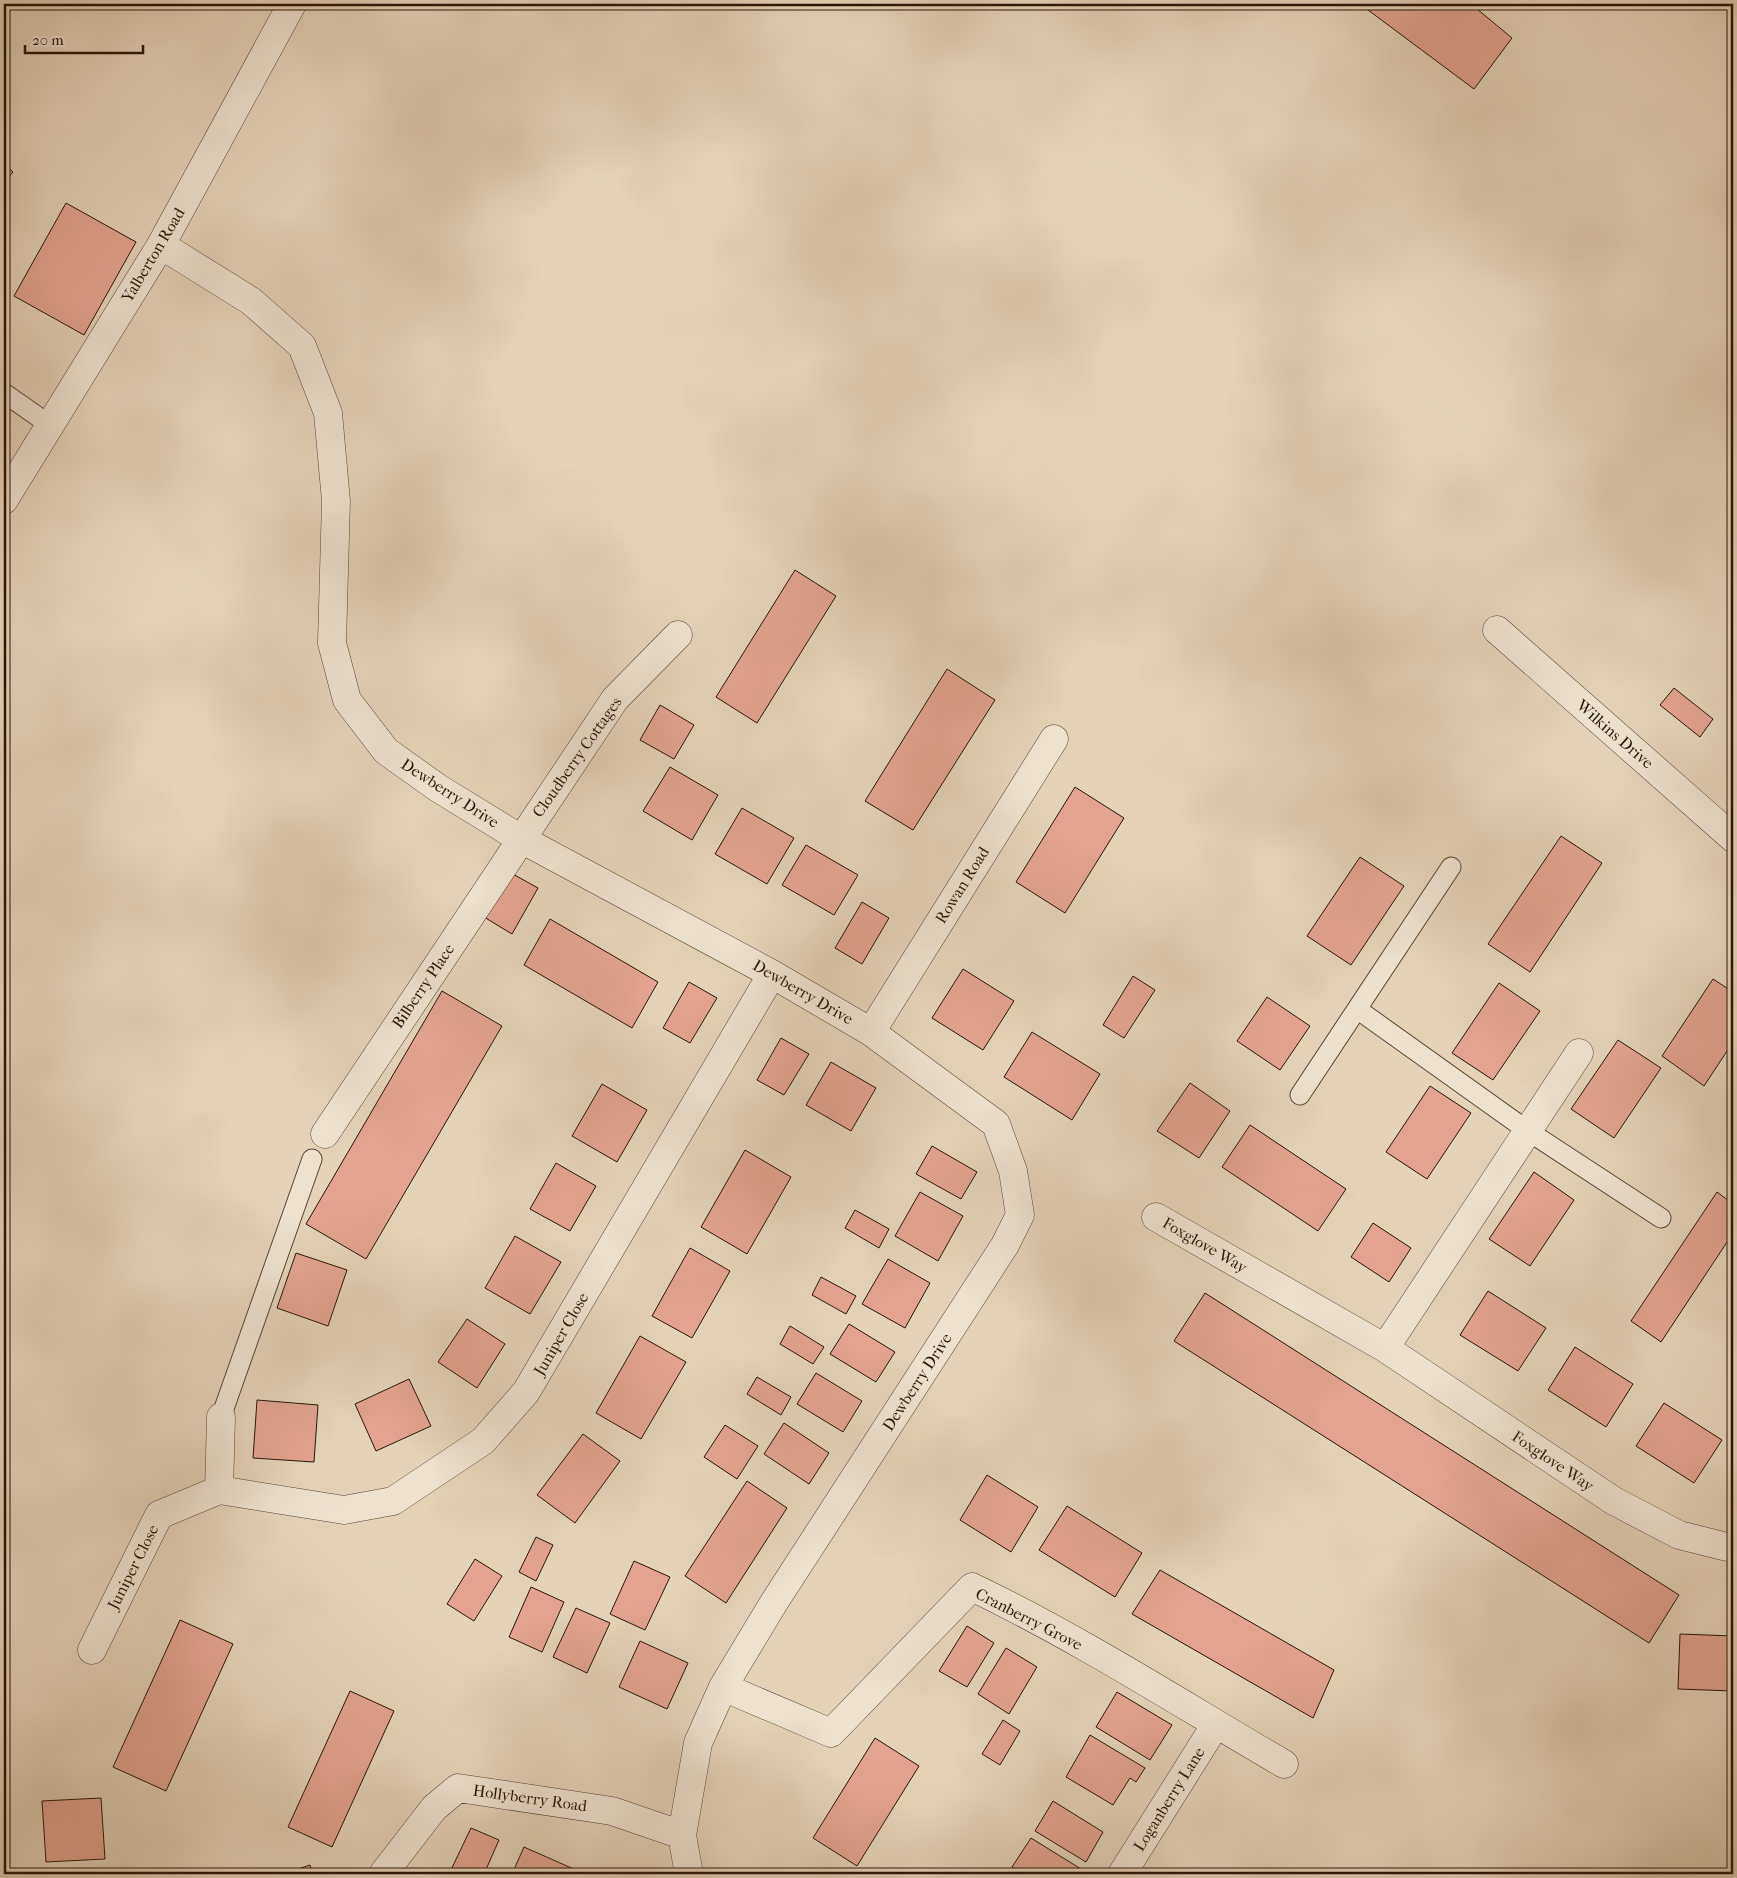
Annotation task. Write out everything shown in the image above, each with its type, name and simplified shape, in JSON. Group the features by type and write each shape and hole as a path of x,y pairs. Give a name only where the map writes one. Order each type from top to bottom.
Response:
{"street":[{"name":"Yalberton Road","path":"4,500 161,245 292,4"},
{"name":"Dewberry Drive","path":"161,245 252,301 302,346 328,413 336,501 332,643 348,700 386,750 438,788 521,838 772,974 871,1032 996,1124 1013,1171 1020,1215 1005,1245 773,1604 723,1687 698,1743 682,1835 689,1874"},
{"name":"Wilkins Drive","path":"1497,630 1733,838"},
{"name":"Cloudberry Cottages","path":"521,838 615,699 678,634"},
{"name":"Rowan Road","path":"871,1032 1054,739"},
{"name":"Bilberry Place","path":"325,1134 521,838"},
{"name":"Juniper Close","path":"92,1650 159,1516 219,1490 344,1510 393,1501 483,1441 526,1392 772,974"},
{"path":"1385,1348 1580,1053"},
{"name":"Foxglove Way","path":"1156,1217 1385,1348 1614,1501 1679,1535 1727,1547 1733,1545"},
{"path":"219,1490 221,1417"},
{"name":"Cranberry Grove","path":"723,1687 831,1734 972,1587 1084,1646 1284,1764"},
{"name":"Loganberry Lane","path":"1122,1874 1216,1724"},
{"name":"Hollyberry Road","path":"383,1874 434,1808 458,1788 612,1811 682,1835"}],"lane":[{"path":"4,393 50,425"},
{"path":"1300,1095 1451,867"},
{"path":"1357,1009 1528,1131 1661,1218"},
{"path":"221,1417 312,1159"}],"building":[{"path":"1360,4 1471,4 1512,38 1474,89"},
{"path":"4,164 13,172 4,183"},
{"path":"66,203 136,242 84,335 14,296"},
{"path":"795,570 836,596 757,723 716,697"},
{"path":"947,669 995,700 913,830 865,801"},
{"path":"1674,688 1713,719 1700,737 1660,705"},
{"path":"660,705 694,725 674,759 640,740"},
{"path":"1733,716 1733,729 1727,724"},
{"path":"670,767 718,795 692,840 643,811"},
{"path":"1075,787 1124,818 1065,913 1016,882"},
{"path":"742,808 794,838 767,884 715,854"},
{"path":"1561,836 1602,863 1530,972 1488,944"},
{"path":"806,845 858,875 834,915 782,885"},
{"path":"1360,857 1404,886 1351,965 1307,936"},
{"path":"511,873 538,888 512,934 484,917"},
{"path":"862,902 889,918 862,964 835,948"},
{"path":"550,919 658,982 632,1028 524,965"},
{"path":"963,969 1014,1001 983,1050 932,1018"},
{"path":"1133,976 1155,990 1124,1038 1103,1025"},
{"path":"1713,979 1733,992 1733,1042 1704,1086 1662,1056"},
{"path":"689,982 717,998 690,1043 663,1028"},
{"path":"1499,983 1540,1011 1493,1080 1452,1053"},
{"path":"442,991 502,1026 366,1259 306,1224"},
{"path":"1267,997 1310,1026 1280,1070 1237,1041"},
{"path":"1032,1032 1100,1074 1072,1120 1004,1077"},
{"path":"781,1038 809,1054 784,1095 757,1080"},
{"path":"1618,1040 1661,1068 1614,1138 1571,1109"},
{"path":"831,1062 876,1088 851,1131 806,1105"},
{"path":"1190,1083 1230,1111 1199,1158 1157,1131"},
{"path":"602,1084 647,1110 617,1162 572,1136"},
{"path":"1430,1086 1471,1113 1427,1179 1386,1152"},
{"path":"1250,1125 1346,1189 1318,1231 1222,1167"},
{"path":"932,1146 977,1172 961,1199 916,1174"},
{"path":"745,1150 791,1177 747,1254 701,1227"},
{"path":"556,1163 596,1186 570,1231 530,1209"},
{"path":"1534,1172 1574,1200 1530,1266 1489,1239"},
{"path":"920,1192 963,1216 938,1261 895,1236"},
{"path":"1717,1192 1733,1204 1733,1233 1661,1342 1631,1321"},
{"path":"855,1210 889,1229 879,1248 845,1228"},
{"path":"1373,1223 1411,1248 1389,1282 1351,1257"},
{"path":"515,1236 561,1262 530,1314 485,1288"},
{"path":"690,1248 730,1271 692,1338 652,1316"},
{"path":"296,1253 347,1270 328,1326 277,1308"},
{"path":"888,1259 930,1283 905,1328 862,1304"},
{"path":"821,1277 856,1296 846,1314 812,1295"},
{"path":"1488,1291 1546,1328 1518,1371 1460,1335"},
{"path":"1205,1293 1679,1595 1649,1643 1174,1341"},
{"path":"467,1319 505,1344 477,1388 438,1362"},
{"path":"849,1324 895,1352 876,1382 830,1354"},
{"path":"790,1326 824,1347 813,1364 780,1344"},
{"path":"640,1336 686,1362 641,1439 596,1413"},
{"path":"1575,1347 1633,1384 1606,1427 1548,1390"},
{"path":"816,1373 862,1401 843,1432 797,1404"},
{"path":"757,1377 791,1397 781,1415 747,1394"},
{"path":"409,1379 431,1426 376,1451 355,1404"},
{"path":"257,1400 318,1405 314,1462 253,1458"},
{"path":"1664,1403 1722,1440 1694,1483 1636,1446"},
{"path":"784,1423 829,1453 809,1484 764,1454"},
{"path":"725,1425 758,1446 737,1479 704,1457"},
{"path":"583,1434 620,1461 575,1523 537,1495"},
{"path":"987,1475 1038,1507 1011,1552 960,1520"},
{"path":"747,1481 787,1508 726,1603 685,1576"},
{"path":"1067,1506 1142,1553 1115,1597 1039,1550"},
{"path":"536,1537 553,1545 536,1581 519,1572"},
{"path":"475,1559 502,1576 474,1621 447,1604"},
{"path":"634,1561 670,1577 645,1630 610,1614"},
{"path":"1160,1570 1334,1670 1313,1718 1132,1614"},
{"path":"531,1587 564,1602 542,1652 509,1637"},
{"path":"576,1608 610,1623 587,1673 553,1657"},
{"path":"180,1620 233,1644 166,1791 113,1767"},
{"path":"967,1626 994,1643 967,1687 939,1671"},
{"path":"1680,1634 1733,1636 1733,1691 1678,1689"},
{"path":"640,1641 688,1663 667,1709 619,1687"},
{"path":"1006,1648 1037,1667 1009,1714 978,1694"},
{"path":"350,1691 394,1711 332,1847 288,1827"},
{"path":"1117,1692 1172,1725 1150,1760 1096,1727"},
{"path":"1003,1720 1020,1731 1000,1765 982,1754"},
{"path":"1090,1735 1145,1768 1136,1782 1130,1778 1113,1805 1066,1777"},
{"path":"875,1738 919,1766 857,1866 813,1838"},
{"path":"101,1798 105,1859 46,1862 42,1801"},
{"path":"1053,1801 1103,1832 1086,1862 1035,1831"},
{"path":"471,1828 499,1840 484,1874 449,1874"},
{"path":"1031,1838 1081,1869 1078,1874 1024,1874 1012,1867"},
{"path":"524,1847 585,1874 512,1874"},
{"path":"310,1865 313,1874 284,1874"}]}
